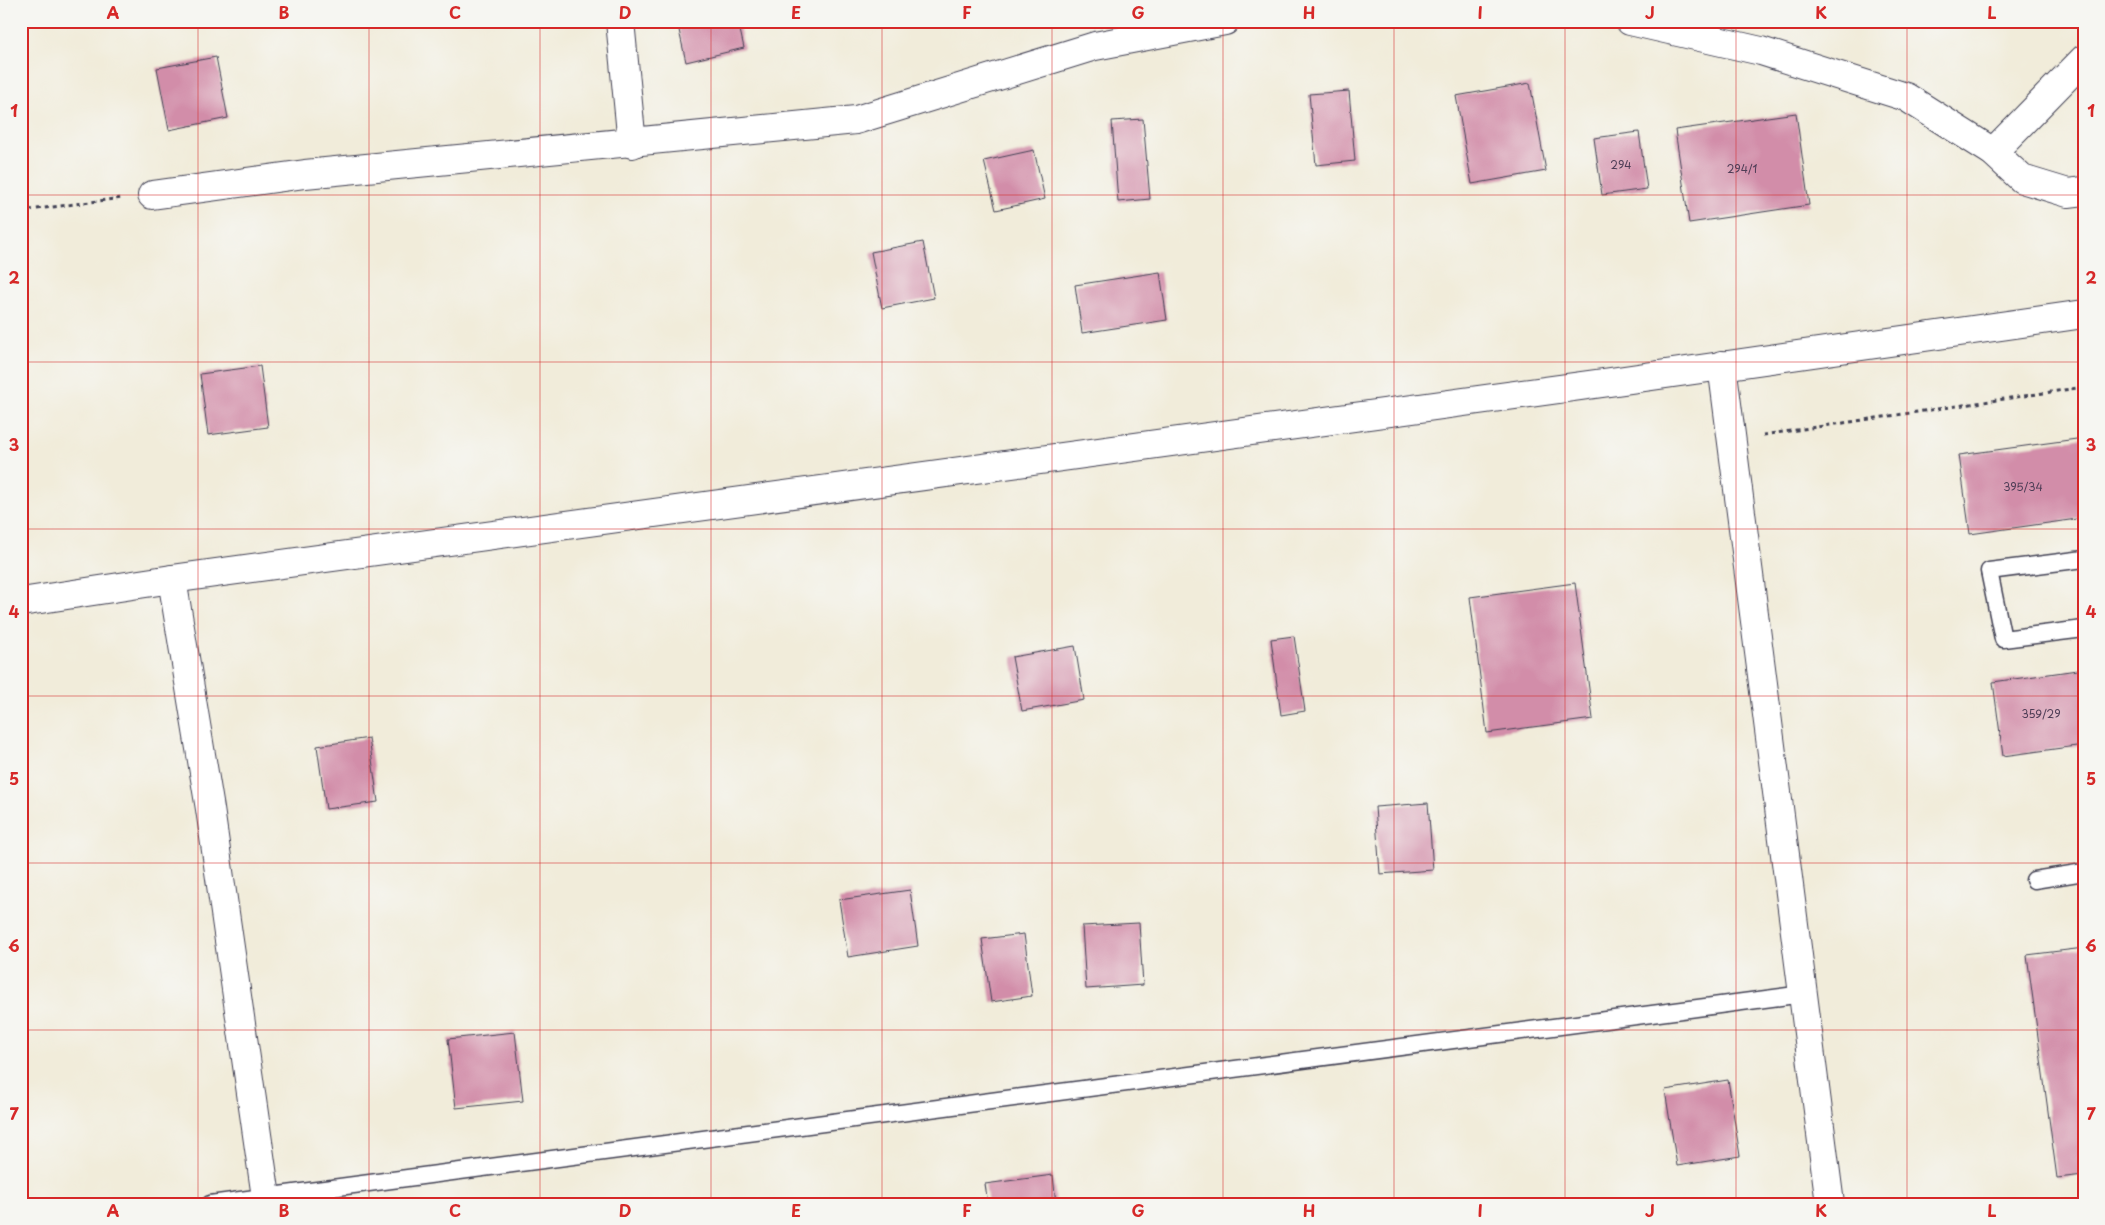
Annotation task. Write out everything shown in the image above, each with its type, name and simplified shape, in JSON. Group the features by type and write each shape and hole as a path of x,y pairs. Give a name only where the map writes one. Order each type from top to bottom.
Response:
{"street":[{"path":"620,21 632,144"},
{"path":"152,194 305,174 632,144 856,120 1095,46 1225,21"},
{"path":"1630,21 1761,51 1906,97 1993,152 2022,179 2068,193 2084,191"},
{"path":"1993,152 2084,59"},
{"path":"21,602 172,579 2084,314"},
{"path":"1722,365 1830,1204"},
{"path":"172,579 210,810 267,1200"}],"lane":[{"path":"2084,559 1989,571 2003,639 2084,629"},
{"path":"2034,880 2084,872"},
{"path":"210,1204 267,1200 1803,994"}],"path":[{"path":"21,211 152,194"},
{"path":"1731,440 2084,387"}],"building":[{"path":"677,21 738,21 744,48 686,62"},
{"path":"216,57 228,118 169,130 157,68"},
{"path":"1530,83 1546,171 1472,184 1456,96"},
{"path":"1349,91 1355,161 1316,165 1309,94"},
{"path":"1796,113 1809,205 1689,223 1675,130"},
{"path":"1143,119 1150,199 1118,202 1112,121"},
{"path":"1639,132 1647,189 1602,195 1594,138"},
{"path":"1034,150 1045,199 996,210 984,161"},
{"path":"923,242 934,298 882,308 871,252"},
{"path":"1160,272 1167,320 1082,333 1075,285"},
{"path":"260,366 268,427 208,435 200,374"},
{"path":"2084,438 2084,518 1970,534 1959,455"},
{"path":"1575,583 1593,719 1487,733 1470,597"},
{"path":"1294,636 1305,711 1281,715 1271,639"},
{"path":"1075,646 1084,700 1022,711 1012,657"},
{"path":"2084,669 2084,745 2003,756 1993,682"},
{"path":"369,738 378,802 326,809 317,746"},
{"path":"1428,803 1433,870 1380,874 1375,807"},
{"path":"910,890 918,946 848,957 839,900"},
{"path":"1139,923 1143,985 1086,989 1082,926"},
{"path":"1024,934 1032,996 991,1002 982,939"},
{"path":"2084,948 2084,1175 2057,1178 2027,955"},
{"path":"515,1032 523,1101 456,1108 448,1039"},
{"path":"1728,1080 1740,1156 1677,1166 1665,1090"},
{"path":"1053,1175 1056,1204 988,1204 985,1184"}]}
